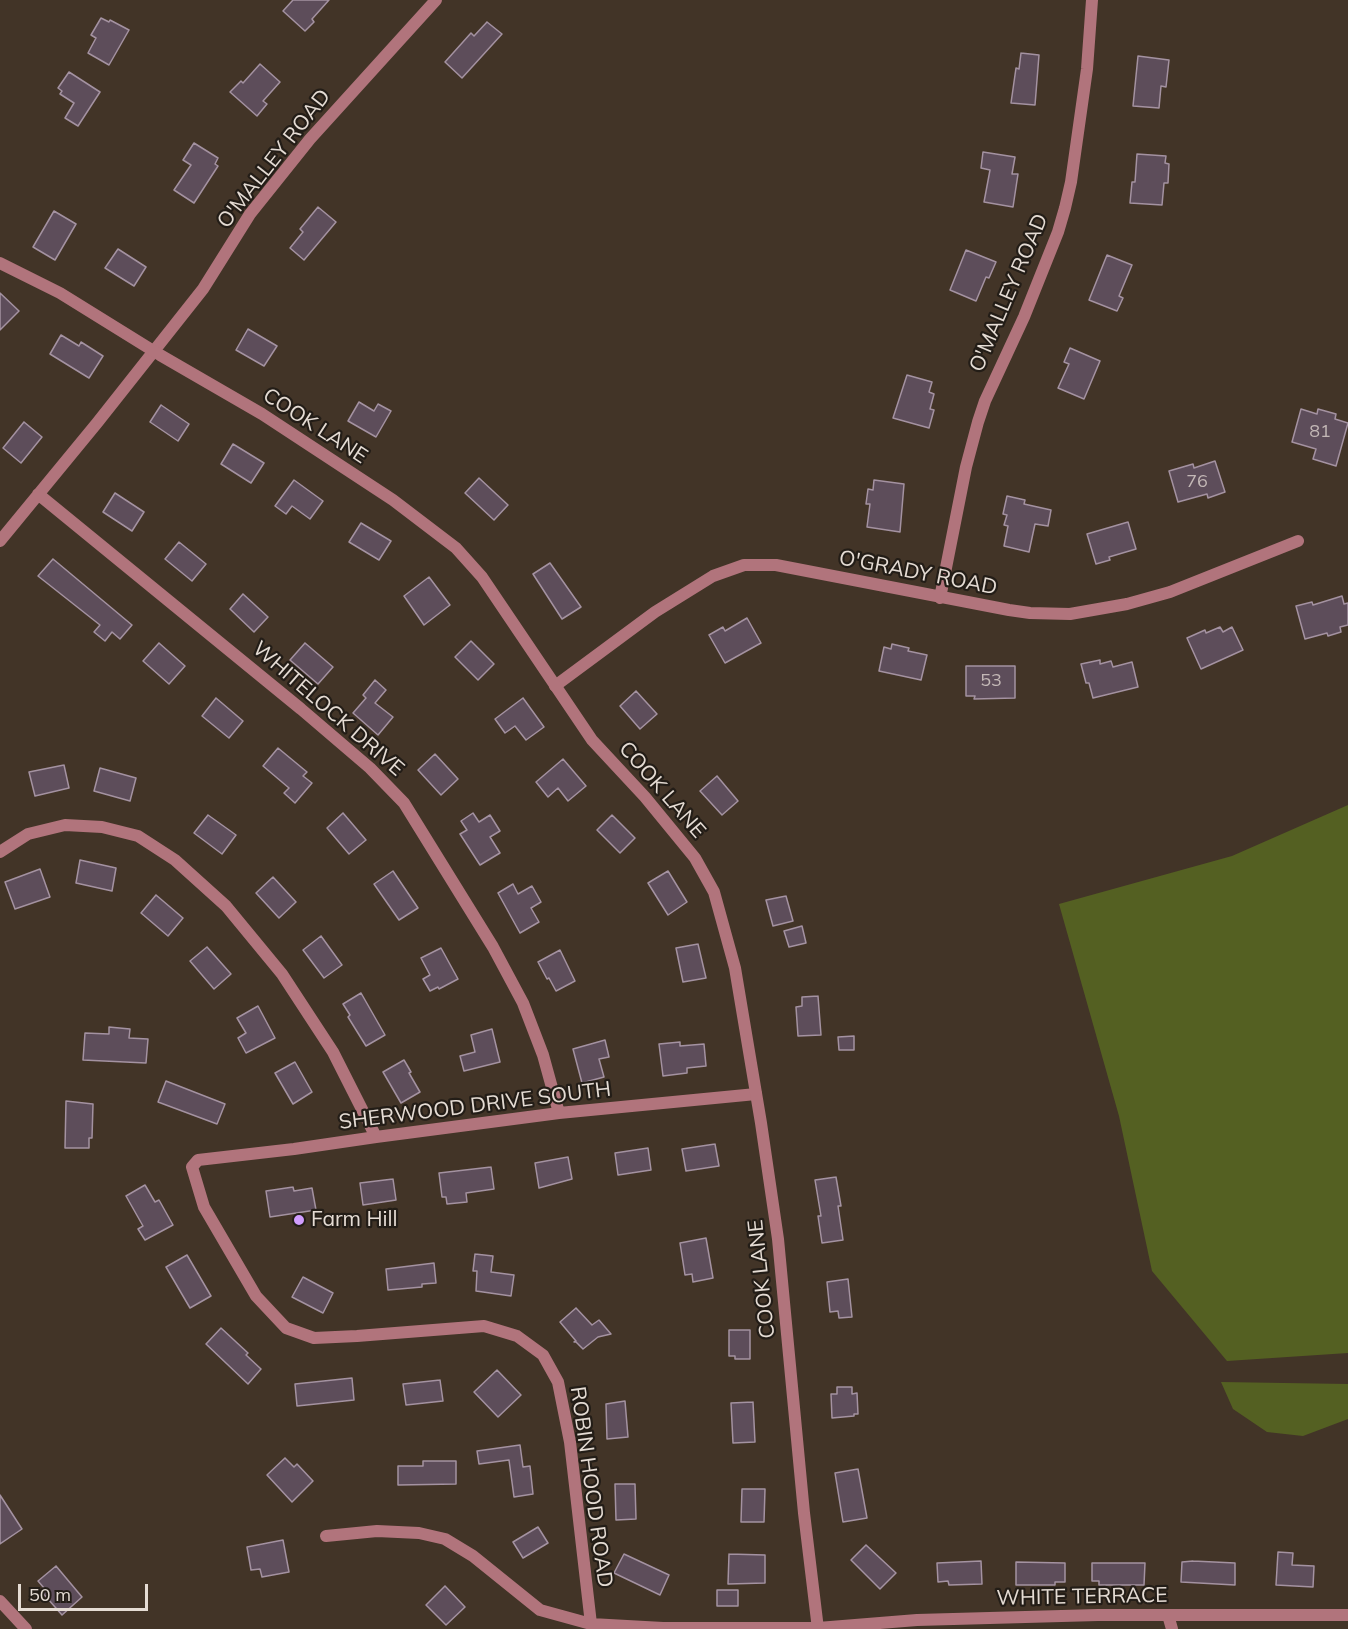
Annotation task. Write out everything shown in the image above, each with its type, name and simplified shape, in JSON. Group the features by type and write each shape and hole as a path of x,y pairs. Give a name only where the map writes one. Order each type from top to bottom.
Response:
{"street":[{"name":"O'MALLEY ROAD","path":"0,541 203,289 250,214 302,148 436,0"},
{"name":"O'MALLEY ROAD","path":"940,598 966,467 978,422 985,401 1032,296 1058,232 1065,208 1087,69 1092,0"},
{"name":"COOK LANE","path":"0,262 60,293 295,435 393,500 448,541 482,577 592,740 671,827 695,858 714,892 735,968 756,1094 778,1239 804,1513 818,1629"},
{"name":"WHITELOCK DRIVE","path":"38,494 301,709 370,768 404,802 493,947 523,1003 543,1055 559,1113"},
{"name":"O'GRADY ROAD","path":"555,686 655,612 713,576 733,568 754,564 776,565 940,598 1030,613 1070,614 1102,610 1170,592 1298,541"},
{"path":"0,852 28,834 65,825 102,827 138,836 175,860 226,906 282,974 333,1052 376,1137"},
{"name":"SHERWOOD DRIVE SOUTH","path":"198,1160 559,1113 756,1094"},
{"name":"ROBIN HOOD ROAD","path":"198,1160 192,1167 204,1207 256,1296 286,1328 314,1338 484,1326 517,1336 543,1355 558,1382 570,1442 591,1624"},
{"name":"WHITE TERRACE","path":"326,1536 377,1531 419,1533 445,1539 472,1556 540,1610 591,1624 663,1628 818,1629 917,1620 1168,1615 1348,1615"},
{"path":"0,1601 26,1629"},
{"path":"1168,1615 1172,1629"}],"green space":[{"path":"1348,805 1348,1353 1227,1361 1152,1271 1119,1116 1059,904 1232,856"},
{"path":"1221,1382 1348,1384 1348,1419 1303,1436 1267,1432 1233,1409"}],"building":[{"path":"293,0 329,0 312,19 314,22 305,31 283,11"},
{"path":"101,18 129,30 109,65 88,53 96,38 91,35"},
{"path":"487,22 502,34 462,78 445,62 471,33 474,36"},
{"path":"1021,53 1039,55 1035,105 1011,103 1016,68 1019,69"},
{"path":"1138,56 1169,60 1166,87 1161,86 1159,108 1133,106"},
{"path":"260,64 280,82 263,101 267,104 257,116 230,92 241,81 243,83"},
{"path":"69,72 100,92 78,126 65,118 74,103 60,94 62,91 58,88"},
{"path":"194,143 218,158 215,164 218,166 194,203 174,190 191,165 183,160"},
{"path":"983,152 1015,157 1012,174 1018,174 1013,207 984,202 990,170 981,168"},
{"path":"1137,154 1166,156 1165,163 1169,164 1168,183 1164,183 1162,205 1130,203 1132,182 1135,182"},
{"path":"318,207 336,222 304,260 290,248 303,232 300,229"},
{"path":"54,211 76,224 55,260 33,247"},
{"path":"118,249 146,267 134,286 105,268"},
{"path":"966,250 996,262 989,278 986,277 976,301 950,290"},
{"path":"1107,255 1132,265 1119,296 1123,298 1117,311 1089,300"},
{"path":"0,293 19,311 0,330"},
{"path":"248,329 277,346 264,366 236,350"},
{"path":"61,335 79,346 81,342 103,356 89,378 50,354"},
{"path":"1070,348 1100,361 1084,399 1058,388 1069,364 1064,362"},
{"path":"907,375 932,382 929,392 934,394 930,409 934,410 929,428 893,418"},
{"path":"359,402 374,411 378,404 391,411 376,437 348,421"},
{"path":"161,405 189,424 178,441 150,422"},
{"path":"1301,409 1317,414 1318,409 1336,414 1335,419 1348,423 1336,466 1313,459 1316,449 1292,442"},
{"path":"24,422 42,437 21,463 3,448"},
{"path":"233,444 264,463 251,483 221,464"},
{"path":"1215,461 1225,492 1208,498 1207,494 1178,502 1169,471 1193,464 1194,468"},
{"path":"479,478 508,505 494,520 465,493"},
{"path":"294,480 323,501 310,519 292,506 286,514 275,506"},
{"path":"874,480 904,484 900,532 867,527 870,504 866,504 868,489 873,490"},
{"path":"115,493 144,512 132,531 103,512"},
{"path":"1007,496 1025,500 1024,504 1051,510 1048,526 1035,524 1029,552 1004,546 1008,526 1004,525 1007,515 1003,514"},
{"path":"1128,522 1136,549 1109,557 1110,560 1096,564 1087,534"},
{"path":"361,523 391,541 379,560 349,542"},
{"path":"179,542 206,564 192,581 165,559"},
{"path":"53,559 132,625 120,639 112,632 105,641 94,632 100,625 38,576"},
{"path":"550,563 581,607 562,619 533,574"},
{"path":"429,577 450,605 424,625 404,596"},
{"path":"243,594 268,617 254,632 230,609"},
{"path":"1342,596 1344,604 1348,603 1348,625 1340,627 1341,632 1305,639 1296,606 1312,602 1313,605"},
{"path":"747,618 761,643 725,663 709,635 723,627 725,631"},
{"path":"1220,627 1223,632 1232,627 1243,650 1201,669 1187,638 1205,630 1206,633"},
{"path":"471,641 494,664 478,680 455,657"},
{"path":"159,643 185,666 169,684 143,661"},
{"path":"305,643 333,667 318,684 290,660"},
{"path":"892,644 909,648 908,651 927,655 921,680 879,671 884,647 891,649"},
{"path":"1100,660 1100,664 1111,661 1113,667 1132,662 1138,687 1093,698 1081,664"},
{"path":"966,666 1015,666 1015,698 974,699 975,696 966,696"},
{"path":"375,680 386,690 375,703 393,717 378,735 353,713 366,698 363,695"},
{"path":"636,691 657,714 640,729 620,706"},
{"path":"216,698 243,721 229,738 202,716"},
{"path":"523,698 544,727 526,740 515,726 505,733 495,719"},
{"path":"278,748 307,772 303,776 312,783 295,803 284,793 289,788 263,766"},
{"path":"435,754 458,779 441,795 418,770"},
{"path":"563,759 586,786 568,801 558,788 548,797 536,782"},
{"path":"64,765 69,788 35,796 29,772"},
{"path":"100,768 136,778 130,801 94,791"},
{"path":"717,776 738,801 722,815 700,791"},
{"path":"343,813 366,840 349,854 327,828"},
{"path":"473,813 479,822 490,815 500,831 490,837 500,853 480,865 460,834 467,830 461,821"},
{"path":"208,815 236,835 222,854 194,833"},
{"path":"612,815 635,838 620,853 597,830"},
{"path":"80,860 116,868 112,891 76,883"},
{"path":"40,869 50,897 15,909 5,882"},
{"path":"393,871 418,908 399,920 374,884"},
{"path":"668,871 687,902 668,915 648,883"},
{"path":"273,877 296,902 279,918 256,893"},
{"path":"513,884 518,894 532,886 541,902 531,908 539,922 520,933 498,893"},
{"path":"156,895 183,918 168,936 141,913"},
{"path":"786,896 793,921 773,926 766,900"},
{"path":"802,926 806,943 789,947 784,931"},
{"path":"321,936 342,965 324,978 303,950"},
{"path":"698,944 706,978 683,982 676,948"},
{"path":"207,947 231,974 214,989 190,961"},
{"path":"441,948 458,979 430,991 423,979 430,975 421,958"},
{"path":"560,950 575,981 556,991 538,962"},
{"path":"361,993 385,1035 366,1046 348,1017 350,1015 343,1004"},
{"path":"818,996 821,1035 798,1036 796,1007 802,1006 802,997"},
{"path":"258,1006 275,1038 246,1053 238,1038 246,1033 237,1018"},
{"path":"109,1027 130,1029 129,1038 148,1039 146,1063 83,1060 85,1033 109,1034"},
{"path":"492,1029 500,1062 464,1071 460,1056 475,1052 471,1035"},
{"path":"854,1036 854,1050 839,1050 838,1037"},
{"path":"605,1040 609,1057 599,1059 604,1077 582,1083 573,1049"},
{"path":"680,1042 680,1046 704,1044 706,1066 687,1068 687,1073 663,1076 659,1044"},
{"path":"404,1060 420,1092 401,1103 383,1072"},
{"path":"295,1062 312,1092 293,1104 275,1073"},
{"path":"166,1081 225,1104 217,1124 158,1102"},
{"path":"66,1101 93,1104 92,1138 89,1138 89,1148 65,1148"},
{"path":"715,1144 719,1166 686,1171 682,1149"},
{"path":"648,1148 651,1170 618,1175 615,1153"},
{"path":"568,1157 572,1179 539,1188 535,1163"},
{"path":"491,1167 494,1189 466,1193 467,1202 447,1204 446,1197 442,1197 439,1173"},
{"path":"836,1177 843,1240 822,1243 818,1216 821,1216 815,1180"},
{"path":"393,1179 396,1200 363,1205 360,1183"},
{"path":"145,1185 155,1202 159,1200 173,1225 145,1240 138,1229 143,1226 126,1196"},
{"path":"293,1187 294,1191 312,1188 316,1210 270,1217 266,1191"},
{"path":"706,1238 713,1278 693,1282 692,1274 685,1275 680,1243"},
{"path":"475,1254 493,1256 491,1272 514,1275 511,1296 476,1291 477,1271 473,1271"},
{"path":"187,1255 211,1296 190,1308 166,1267"},
{"path":"434,1263 436,1283 422,1284 422,1287 388,1290 386,1269"},
{"path":"303,1277 333,1293 323,1313 292,1297"},
{"path":"848,1279 852,1317 839,1318 838,1311 830,1312 827,1282"},
{"path":"576,1308 592,1325 599,1320 611,1334 598,1337 583,1349 574,1342 576,1341 560,1322"},
{"path":"221,1328 248,1353 246,1355 261,1369 248,1384 206,1344"},
{"path":"729,1330 750,1330 750,1359 735,1359 735,1356 729,1356"},
{"path":"497,1370 521,1395 498,1417 474,1392"},
{"path":"352,1378 354,1400 297,1406 295,1384"},
{"path":"440,1380 443,1401 406,1405 403,1384"},
{"path":"837,1387 852,1387 852,1394 857,1393 858,1414 832,1418 831,1394 837,1394"},
{"path":"625,1401 628,1437 607,1439 606,1404"},
{"path":"753,1402 755,1442 733,1443 731,1403"},
{"path":"520,1445 523,1467 530,1466 533,1494 514,1497 509,1460 479,1464 477,1451"},
{"path":"285,1458 294,1467 297,1464 313,1481 292,1502 267,1475"},
{"path":"423,1461 456,1461 456,1484 398,1485 398,1466 423,1466"},
{"path":"858,1469 867,1518 843,1522 835,1473"},
{"path":"615,1484 635,1484 636,1519 616,1520"},
{"path":"742,1489 765,1489 764,1522 741,1522"},
{"path":"0,1495 22,1529 0,1544"},
{"path":"538,1527 548,1543 523,1558 513,1542"},
{"path":"283,1540 289,1572 262,1577 260,1569 251,1570 247,1547"},
{"path":"866,1545 896,1573 880,1589 851,1560"},
{"path":"1278,1552 1293,1553 1292,1565 1314,1566 1313,1587 1276,1585"},
{"path":"624,1554 669,1575 660,1595 614,1573"},
{"path":"729,1554 765,1555 765,1583 728,1584"},
{"path":"981,1561 982,1584 949,1585 948,1581 938,1582 937,1563"},
{"path":"1016,1562 1065,1563 1065,1582 1055,1582 1055,1585 1016,1585"},
{"path":"1182,1562 1235,1563 1235,1585 1181,1582"},
{"path":"1092,1563 1145,1563 1144,1585 1099,1585 1099,1581 1092,1581"},
{"path":"56,1566 82,1597 62,1615 41,1591 44,1588 38,1581"},
{"path":"445,1586 465,1607 446,1625 426,1605"},
{"path":"717,1590 738,1590 738,1606 717,1606"}],"place":[{"name":"Farm Hill","path":"299,1220"}]}
